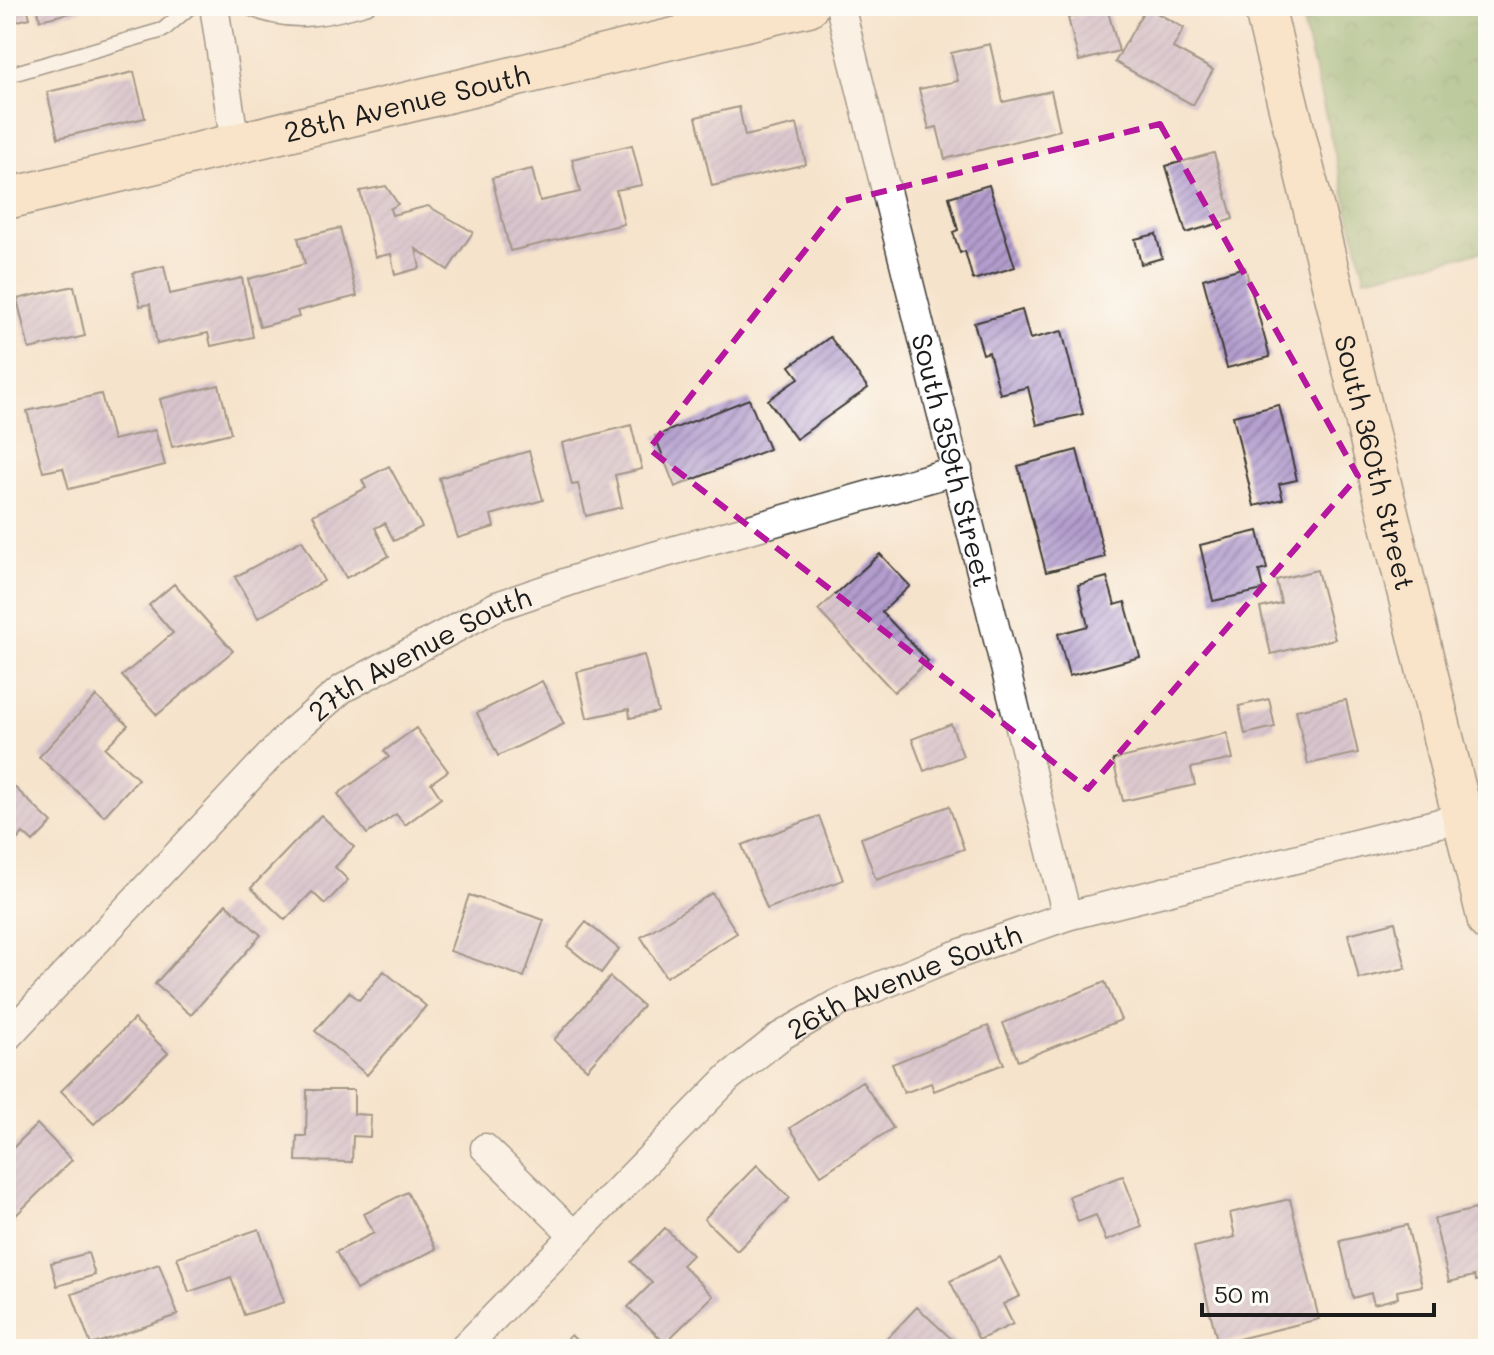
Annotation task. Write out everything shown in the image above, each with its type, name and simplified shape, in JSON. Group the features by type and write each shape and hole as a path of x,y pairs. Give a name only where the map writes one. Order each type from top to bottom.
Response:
{"street":[{"path":"214,6 235,144"},
{"name":"28th Avenue South","path":"6,199 808,6"},
{"name":"South 359th Street","path":"840,6 1067,916"},
{"name":"South 360th Street","path":"1264,6 1488,921"},
{"name":"27th Avenue South","path":"6,1038 291,733 353,683 497,606 591,574 958,470"},
{"name":"26th Avenue South","path":"463,1349 688,1116 781,1036 838,1003 953,956 1067,916 1463,817"},
{"path":"485,1148 574,1235"}],"lane":[{"path":"12,74 163,30 191,6"},
{"path":"245,6 265,16 324,20 368,6"}],"highlighted area":[{"path":"1160,124 1358,476 1088,789 649,449 844,201"}],"green space":[{"path":"1299,6 1488,6 1488,250 1365,278"}],"building":[{"path":"6,6 27,6 30,18 6,24"},
{"path":"37,6 81,6 82,10 40,20"},
{"path":"1146,7 1184,28 1173,48 1213,70 1193,105 1115,62"},
{"path":"1107,8 1119,51 1079,61 1068,18"},
{"path":"990,44 1003,102 1051,91 1060,130 945,159 937,127 929,129 919,89 958,81 951,53"},
{"path":"134,72 145,118 58,138 47,92"},
{"path":"739,107 745,136 797,124 806,164 712,186 696,117"},
{"path":"632,145 642,185 616,190 624,224 510,251 492,178 532,169 540,201 580,192 572,159"},
{"path":"1214,153 1233,219 1186,233 1166,166"},
{"path":"989,185 1015,267 973,280 965,251 960,253 953,232 958,230 949,197"},
{"path":"386,186 398,204 390,209 392,215 428,206 473,232 448,270 416,249 420,268 395,275 391,254 375,257 360,191"},
{"path":"340,228 357,296 297,311 299,317 260,327 248,279 305,264 298,238"},
{"path":"1156,234 1162,258 1141,264 1135,239"},
{"path":"164,266 170,294 242,278 253,337 211,346 208,333 157,344 150,304 140,306 133,273"},
{"path":"1245,267 1270,357 1227,368 1203,279"},
{"path":"74,286 85,336 29,349 17,299"},
{"path":"1022,310 1030,339 1062,331 1083,414 1037,425 1028,387 1000,394 989,352 983,354 974,323"},
{"path":"830,337 868,388 796,439 768,400 799,378 790,366"},
{"path":"219,385 231,433 172,447 160,399"},
{"path":"101,394 113,440 155,430 165,465 69,489 63,468 43,472 27,411"},
{"path":"749,399 769,449 675,487 655,436"},
{"path":"1279,405 1297,480 1279,484 1283,499 1254,506 1233,416"},
{"path":"631,425 642,469 615,475 622,507 586,516 578,484 572,485 562,443"},
{"path":"1077,450 1105,557 1046,572 1018,466"},
{"path":"529,451 543,500 491,515 494,527 458,538 439,478"},
{"path":"389,466 422,527 394,541 385,523 375,528 389,556 346,578 313,515 366,488 362,480"},
{"path":"1258,531 1267,569 1259,571 1263,590 1213,601 1200,545"},
{"path":"302,540 324,581 258,618 235,577"},
{"path":"880,554 910,586 882,612 928,661 894,692 818,610"},
{"path":"1317,570 1335,639 1271,654 1260,608 1281,603 1276,580"},
{"path":"1107,577 1115,605 1125,602 1140,657 1069,676 1058,634 1088,626 1078,585"},
{"path":"174,584 233,651 157,715 122,676 173,633 149,605"},
{"path":"644,655 658,712 630,718 629,709 587,718 577,672"},
{"path":"542,681 564,724 498,756 477,713"},
{"path":"96,696 128,725 105,748 138,779 104,816 39,757"},
{"path":"1269,699 1275,727 1245,734 1239,706"},
{"path":"1346,700 1358,753 1308,764 1296,710"},
{"path":"951,724 963,756 924,771 912,739"},
{"path":"416,728 448,771 431,783 441,798 405,825 396,814 367,834 338,794 389,757 384,751"},
{"path":"1227,733 1233,759 1191,768 1195,785 1123,801 1113,760"},
{"path":"6,779 52,823 33,842 23,833 6,852"},
{"path":"949,806 964,849 876,880 861,838"},
{"path":"321,815 354,847 335,867 348,880 325,904 312,892 285,920 251,888"},
{"path":"819,816 843,880 767,909 742,845"},
{"path":"712,893 737,933 666,977 641,937"},
{"path":"469,895 544,920 524,977 450,951"},
{"path":"226,904 261,935 191,1015 155,984"},
{"path":"586,922 619,949 601,973 567,946"},
{"path":"1395,922 1406,968 1359,979 1348,934"},
{"path":"384,971 426,1006 367,1075 315,1031 349,992 359,1000"},
{"path":"610,977 643,1006 587,1069 554,1040"},
{"path":"1105,982 1121,1020 1018,1061 1003,1023"},
{"path":"134,1019 168,1053 94,1124 61,1091"},
{"path":"988,1026 1004,1064 934,1091 931,1083 904,1093 892,1064"},
{"path":"862,1081 893,1128 821,1175 790,1128"},
{"path":"307,1090 354,1090 354,1114 371,1115 370,1137 353,1136 352,1162 296,1161 297,1136 306,1136"},
{"path":"37,1124 72,1160 10,1221 6,1217 6,1155"},
{"path":"757,1165 790,1198 737,1251 704,1219"},
{"path":"1123,1176 1142,1227 1106,1241 1096,1215 1078,1222 1069,1196"},
{"path":"407,1192 436,1249 356,1290 336,1252 374,1233 364,1214"},
{"path":"1290,1199 1319,1319 1218,1344 1194,1247 1235,1237 1230,1213"},
{"path":"1488,1206 1488,1278 1476,1281 1474,1276 1449,1282 1434,1219"},
{"path":"1407,1225 1422,1286 1397,1291 1398,1298 1374,1304 1371,1293 1353,1298 1340,1241"},
{"path":"665,1228 692,1255 682,1265 713,1296 665,1343 628,1307 652,1283 631,1262"},
{"path":"259,1229 284,1302 244,1315 231,1277 189,1292 177,1257"},
{"path":"88,1253 95,1275 57,1286 51,1263"},
{"path":"1000,1257 1020,1296 1003,1304 1013,1324 979,1340 950,1281"},
{"path":"159,1264 178,1315 91,1345 72,1294"},
{"path":"917,1307 957,1344 952,1349 881,1349 879,1347"},
{"path":"571,1335 585,1349 556,1349"}]}
